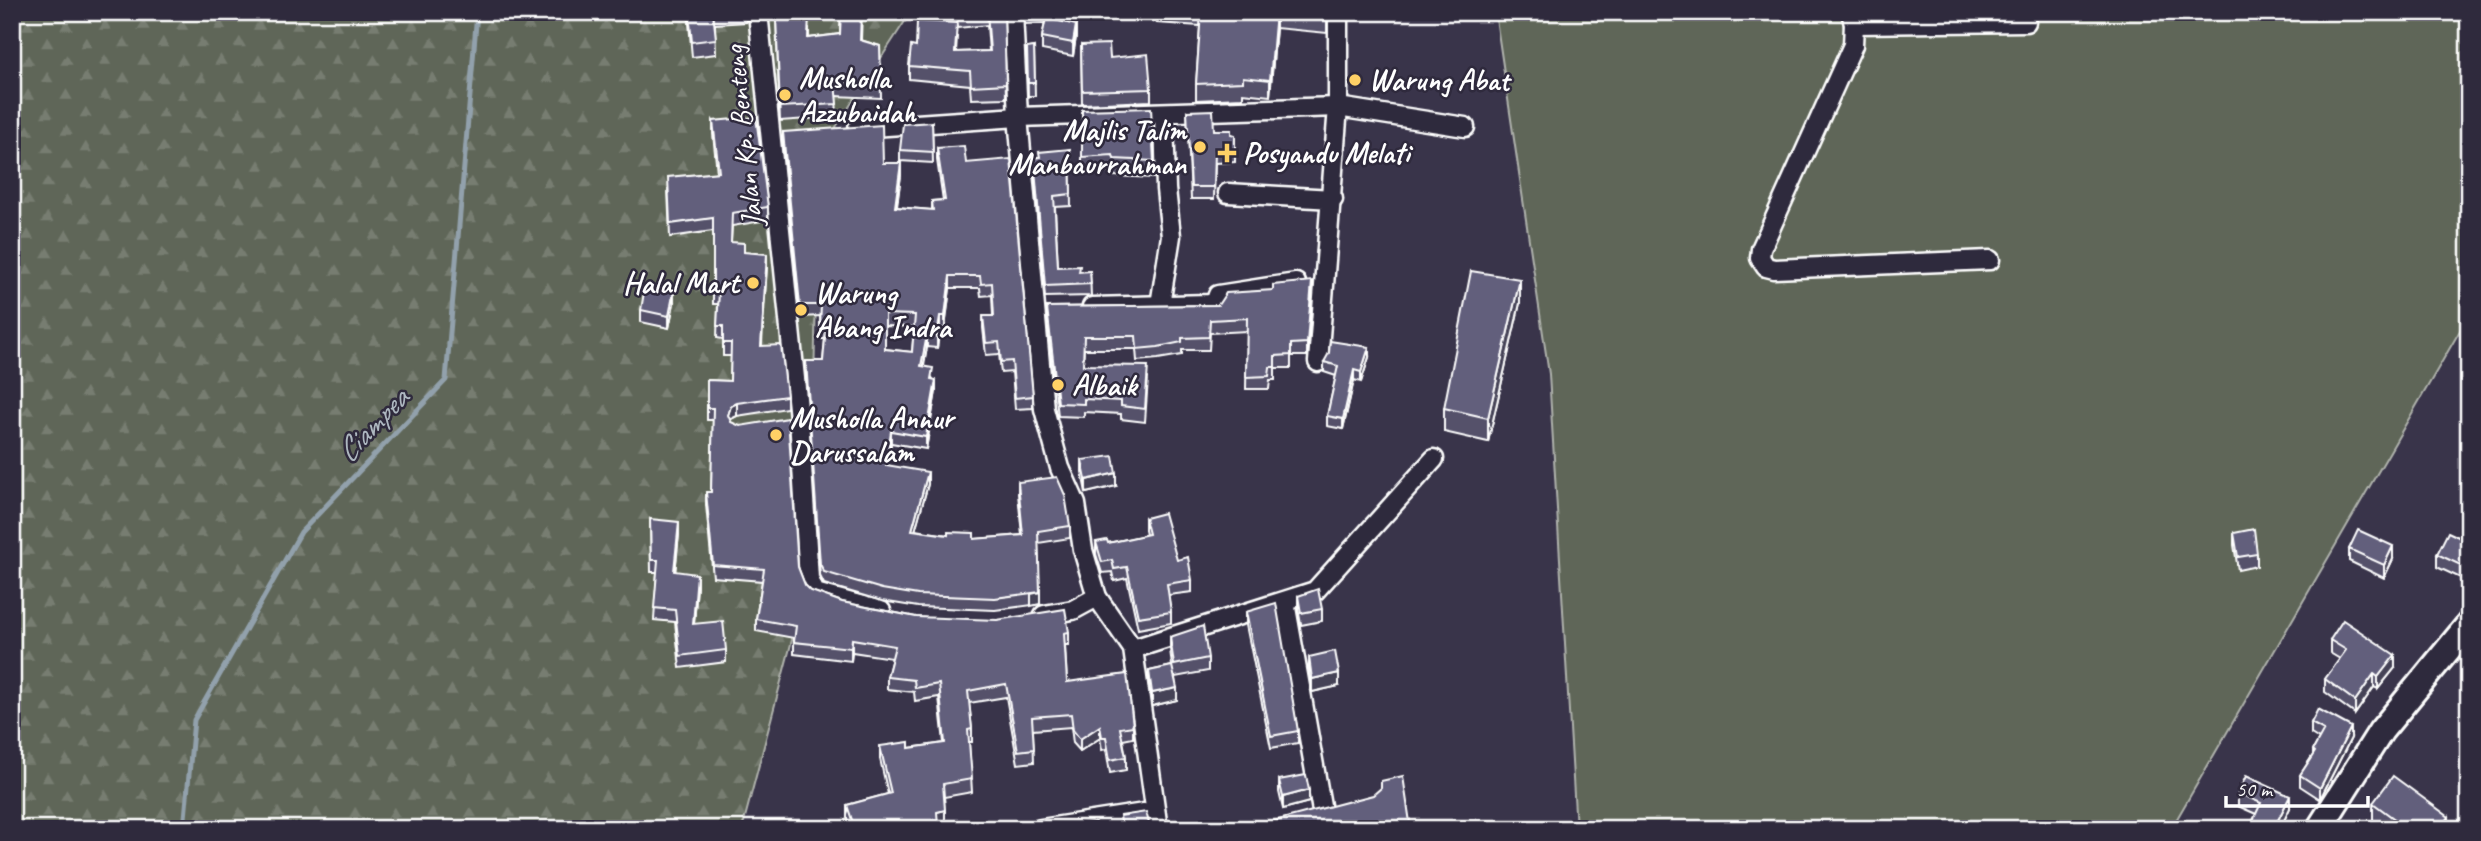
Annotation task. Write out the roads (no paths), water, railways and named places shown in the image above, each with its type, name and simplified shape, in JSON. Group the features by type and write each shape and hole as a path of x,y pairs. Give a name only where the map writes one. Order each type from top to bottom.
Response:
{"main road":[{"path":"2319,829 2381,731 2469,624"}],"street":[{"name":"Jalan Kp. Benteng","path":"758,12 778,133 809,579 815,593 901,615"},
{"path":"1013,12 1018,117 1043,309 1047,421 1060,468 1076,504 1083,550 1097,597 1133,649 1156,820 1041,829"},
{"path":"1318,362 1333,199 1338,107 1338,12"},
{"path":"1990,260 1774,269 1766,267 1760,258 1761,249 1853,45 1852,18 2026,22"},
{"path":"840,129 1018,117 1338,107 1465,127"},
{"path":"1160,305 1171,236 1166,189 1164,114"},
{"path":"1228,193 1333,199"},
{"path":"1077,308 1215,303 1219,295 1284,284 1324,282"},
{"path":"775,422 799,418"},
{"path":"1133,649 1315,591 1434,459"},
{"path":"1021,619 1073,610 1097,597"},
{"path":"1285,602 1328,809 1299,817"}],"waterway":[{"name":"Ciampea","path":"184,829 194,720 301,532 446,380 477,12"}],"place":[{"name":"Warung Abat","path":"1355,80"},
{"name":"Musholla Azzubaidah","path":"785,95"},
{"name":"Majlis Talim Manbaurrahman","path":"1200,147"},
{"name":"Posyandu Melati","path":"1227,153"},
{"name":"Halal Mart","path":"753,283"},
{"name":"Warung Abang Indra","path":"801,310"},
{"name":"Albaik","path":"1058,385"},
{"name":"Musholla Annur Darussalam","path":"776,435"}]}
